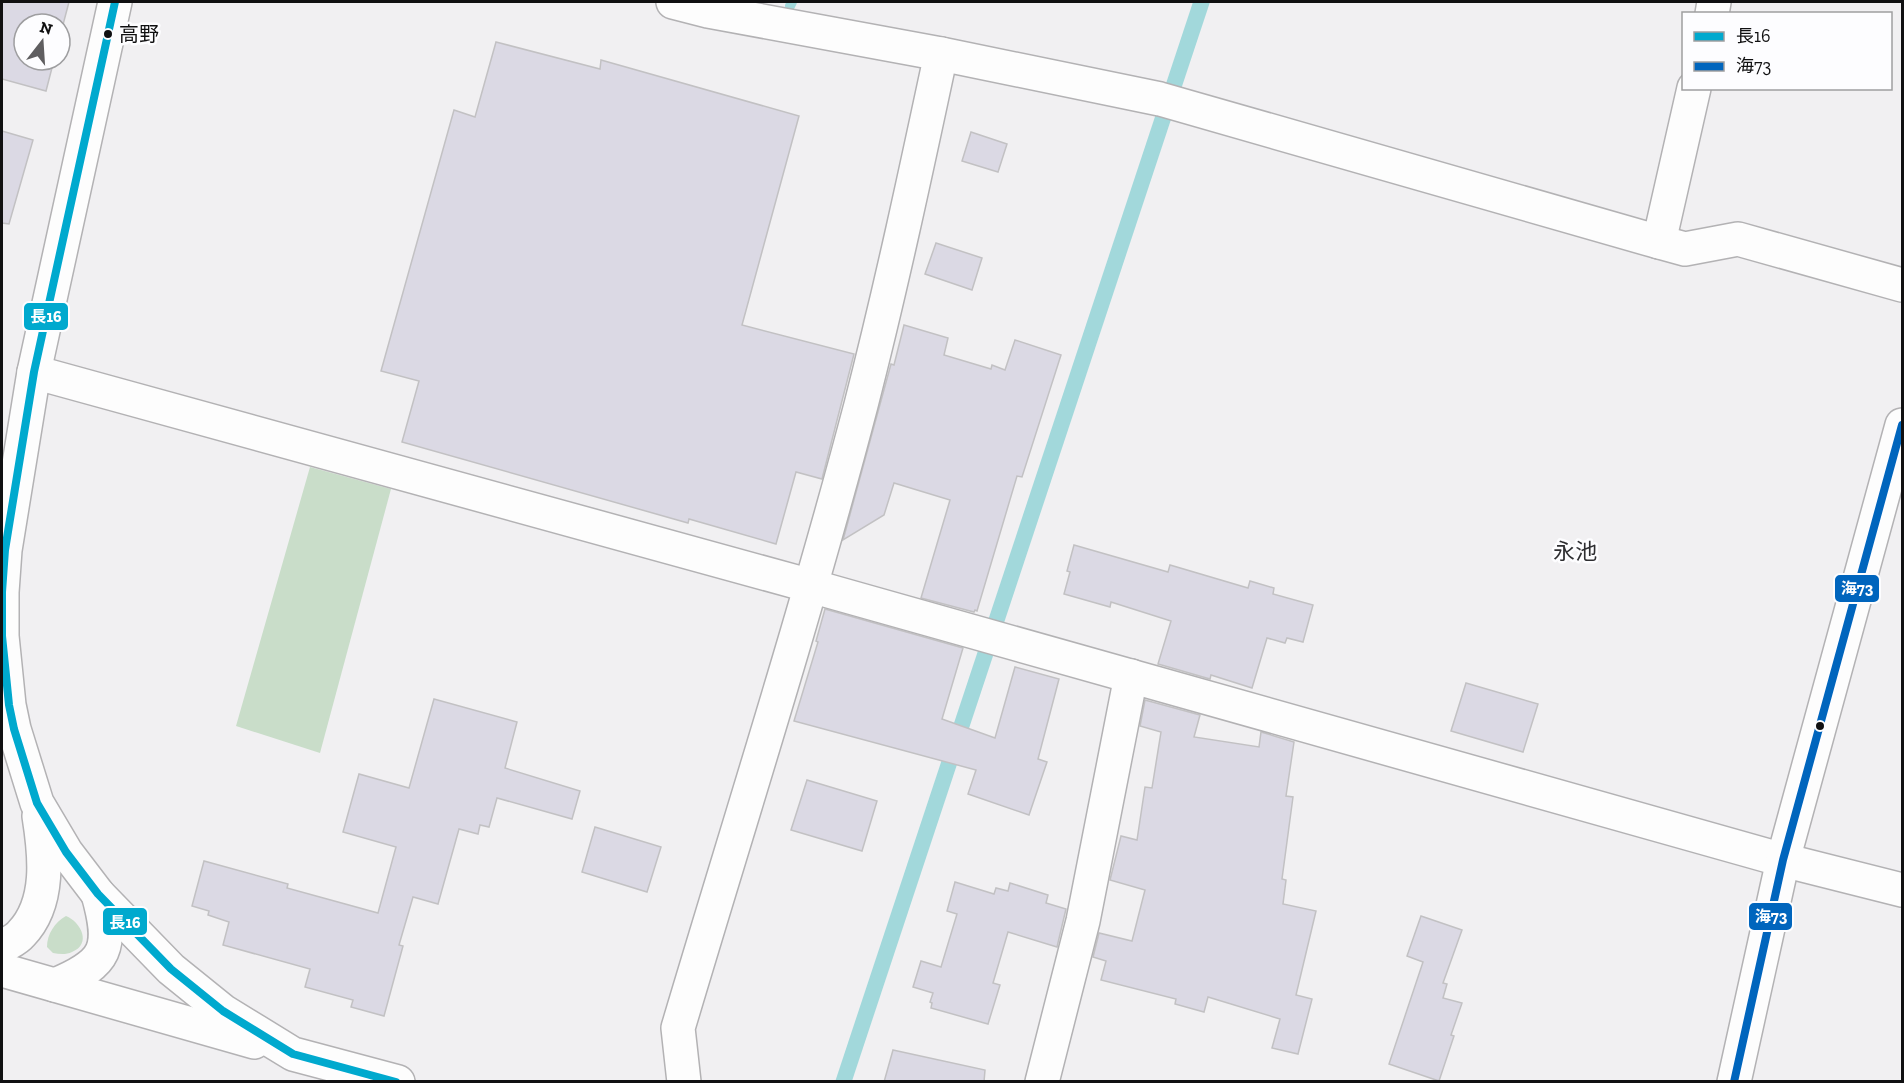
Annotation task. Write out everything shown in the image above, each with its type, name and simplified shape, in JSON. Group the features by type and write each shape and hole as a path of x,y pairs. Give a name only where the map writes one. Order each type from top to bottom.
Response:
{"street":[{"path":"2,947 21,935 40,903 44,863 37,803 21,754 9,705 2,625 5,550 34,372 115,2"},
{"path":"673,2 708,11 941,54 1169,101 1686,249 1738,238 1902,285"},
{"path":"684,1082 678,1028 811,586 861,404 900,249 941,54"},
{"path":"1659,242 1694,90"},
{"path":"34,372 811,586 1783,860 1902,890"},
{"path":"1734,1082 1783,860 1902,425"},
{"path":"1042,1082 1083,921 1131,676"},
{"path":"37,803 66,852 98,894 171,969 223,1011 293,1054"},
{"path":"55,985 75,977 101,954 107,938 105,919 98,894"},
{"path":"2,970 398,1082"}],"green space":[{"path":"310,467 391,489 320,753 236,726"},
{"path":"66,916 80,928 82,944 70,953 53,953 47,947 48,938 55,925"}],"water":[{"path":"1193,2 1210,2 852,1081 835,1082"}],"building":[{"path":"2,2 69,2 66,12 12,12 12,72 51,72 46,91 2,79"},
{"path":"496,42 600,69 601,60 799,116 742,325 854,354 822,479 796,472 776,544 689,519 688,523 402,442 419,381 381,371 454,110 475,117"},
{"path":"2,131 33,140 9,224 2,223"},
{"path":"971,132 1007,144 998,172 962,161"},
{"path":"936,243 982,258 972,290 925,274"},
{"path":"904,325 948,338 944,355 991,369 992,365 1005,370 1015,340 1061,355 1022,477 1017,476 977,611 974,612 921,598 950,500 894,483 884,515 843,540 891,364 894,365"},
{"path":"1074,545 1168,572 1170,565 1248,588 1250,581 1274,588 1273,594 1313,605 1303,642 1287,638 1285,643 1267,638 1252,688 1211,675 1210,679 1158,664 1171,621 1111,602 1110,607 1064,594"},
{"path":"825,609 963,648 942,719 995,738 1015,667 1059,679 1038,759 1047,762 1029,815 968,794 976,770 794,721 818,642 816,641"},
{"path":"1466,683 1538,704 1523,752 1451,731"},
{"path":"434,699 517,722 505,768 580,791 572,819 497,798 489,827 480,825 478,834 459,829 438,904 413,897 399,945 403,946 384,1016 351,1007 353,1000 305,987 310,969 223,945 229,922 208,915 209,911 192,906 204,861 288,884 287,888 378,913 396,847 343,832 359,774 409,788"},
{"path":"1145,700 1200,715 1194,737 1259,747 1261,732 1294,742 1286,796 1293,797 1282,879 1286,880 1283,904 1316,911 1296,995 1312,999 1298,1054 1272,1048 1280,1019 1208,997 1204,1012 1175,1004 1176,999 1101,980 1106,961 1093,957 1099,933 1132,941 1145,890 1110,880 1121,836 1137,840 1145,787 1152,788 1161,732 1140,726"},
{"path":"807,780 877,801 862,851 791,830"},
{"path":"595,827 661,847 647,892 582,872"},
{"path":"955,882 994,894 996,888 1008,891 1010,883 1048,895 1046,903 1066,909 1057,947 1008,932 993,983 1000,985 988,1024 931,1008 933,993 913,987 921,961 941,967 957,914 947,911"},
{"path":"1421,916 1462,930 1443,983 1447,984 1443,998 1462,1003 1439,1081 1389,1064 1423,962 1407,956"},
{"path":"893,1050 985,1070 984,1082 884,1082"}],"waterway":[{"path":"790,6 792,2"}],"transit line":[{"name":"長16","path":"115,2 34,372 5,550 2,636 9,705 14,729 37,803 66,852 98,894 171,969 223,1011 293,1054 396,1082"},
{"name":"海73","path":"1734,1082 1783,860 1902,425"}],"place":[{"name":"高野","path":"108,34"}],"district":[{"name":"永池","path":"1575,551"}]}
